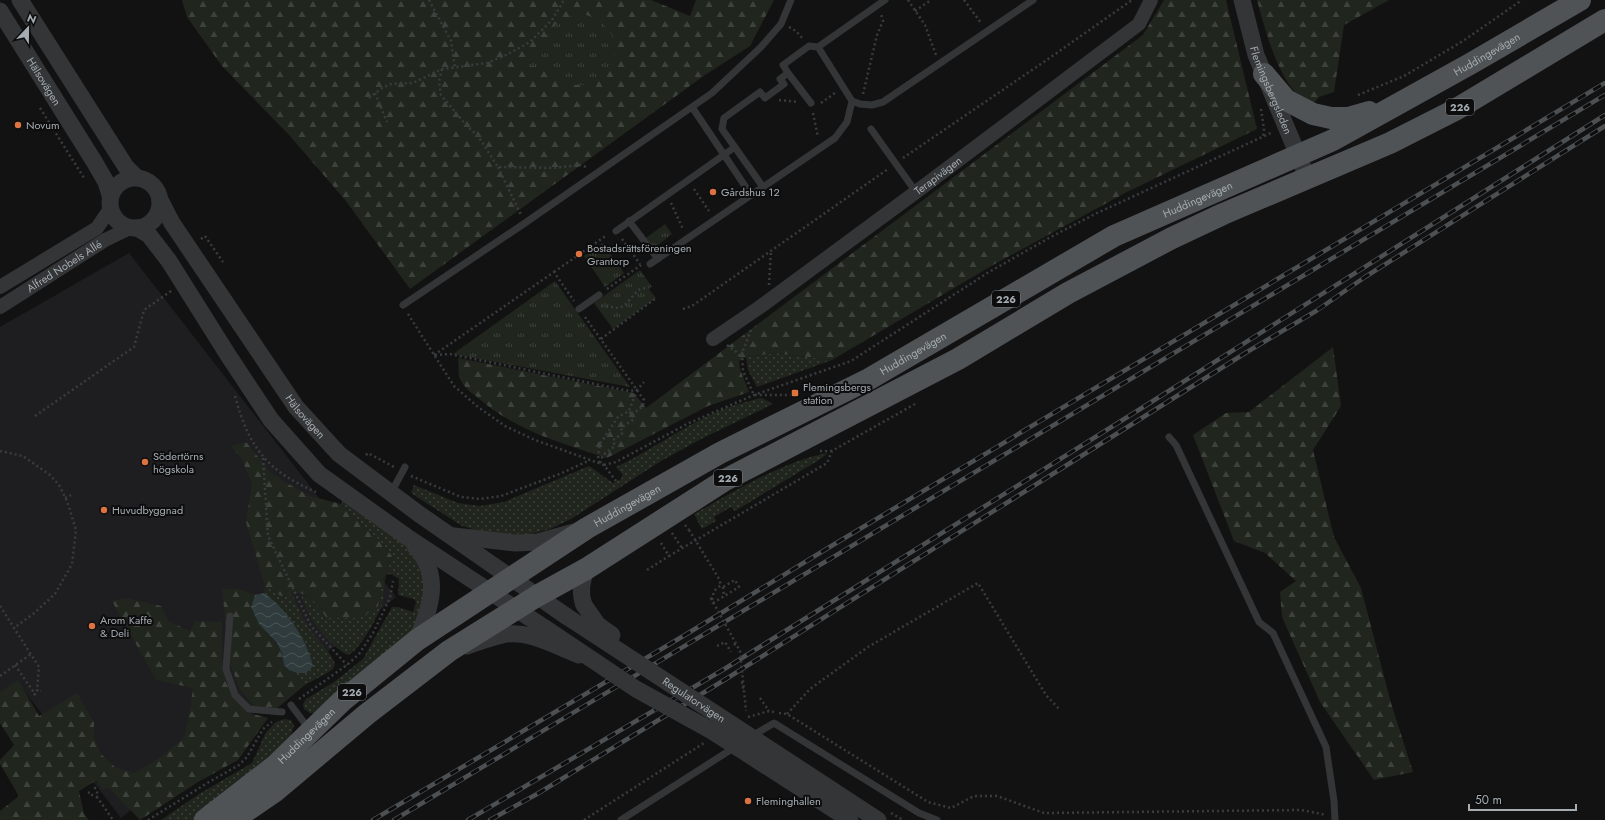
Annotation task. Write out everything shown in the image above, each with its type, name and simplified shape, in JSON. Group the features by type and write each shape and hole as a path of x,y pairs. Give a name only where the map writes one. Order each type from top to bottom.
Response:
{"main road":[{"name":"Huddingevägen","path":"205,820 276,765 342,701 417,640 510,577 587,528 720,454 869,379 1114,236 1218,192 1333,140 1470,64 1580,0"},
{"name":"Huddingevägen","path":"233,820 274,792 367,714 449,651 516,609 586,569 725,480 958,360 1068,293 1172,238 1223,214 1390,143 1455,110 1605,20"},
{"path":"1264,74 1286,100 1303,110 1320,117 1348,118 1401,101"}],"street":[{"path":"20,0 126,167 136,177"},
{"name":"Terapivägen","path":"713,339 760,307 916,192 1139,24 1151,0"},
{"name":"Flemingsbergsleden","path":"1242,0 1256,55 1308,179"},
{"name":"Hälsovägen","path":"0,11 95,162 106,182 110,202"},
{"path":"133,228 146,226 155,219 159,211 160,200 158,192 154,186 147,180 136,177 122,180 113,189 110,202 116,220 121,225 133,228 149,236 169,261 271,420 318,474 407,537 489,592"},
{"name":"Hälsovägen","path":"160,200 172,222 296,407 339,454 450,536 510,577"},
{"name":"Alfred Nobels Allé","path":"0,287 97,228 110,202"},
{"name":"Alfred Nobels Allé","path":"0,307 105,240 133,228"},
{"path":"450,536 515,544 538,542 587,528"},
{"path":"407,537 422,554 428,564 432,578 430,604 417,640"},
{"path":"586,569 581,588 581,598 598,625 740,723"},
{"name":"Regulatorvägen","path":"510,577 566,616 740,723 804,773 878,820"},
{"name":"Regulatorvägen","path":"489,592 516,609 539,632 594,661 636,689 712,731 850,820"},
{"path":"449,651 503,635 539,632"}],"lane":[{"path":"403,305 525,223 712,93 761,47 781,24 791,0"},
{"path":"818,47 843,87 856,102 872,105 883,102 1033,0"},
{"path":"811,104 783,65 809,46 818,47 882,2"},
{"path":"711,136 722,128 724,118 760,92 765,98 784,84 780,79 788,73"},
{"path":"650,264 835,138 847,122 856,102"},
{"path":"692,107 751,195"},
{"path":"722,128 763,187"},
{"path":"871,129 916,192"},
{"path":"616,231 735,147"},
{"path":"629,221 658,259"},
{"path":"580,309 599,295"},
{"path":"1169,437 1176,445 1259,622 1273,633 1326,747 1334,801 1335,820"},
{"path":"391,493 405,467"},
{"path":"230,616 226,669 235,695 249,709 282,712"},
{"path":"291,705 310,731"},
{"path":"620,820 712,760 774,723 917,817 938,820"}],"path":[{"path":"429,0 451,41 455,68"},
{"path":"368,98 391,84 413,82 442,69 487,63 506,55 530,42 552,20 564,0"},
{"path":"908,0 925,25 940,64"},
{"path":"915,11 931,0"},
{"path":"964,0 987,32"},
{"path":"683,309 692,306 1132,0"},
{"path":"1355,96 1404,76 1463,41 1522,0"},
{"path":"856,102 865,91 882,20 882,2"},
{"path":"796,31 805,42"},
{"path":"442,69 440,82 441,95 466,125 478,136 498,167 525,223"},
{"path":"765,98 819,104 843,87"},
{"path":"375,93 387,122"},
{"path":"811,104 821,148"},
{"path":"604,465 628,456 689,423 754,395 850,361 989,272 1049,238 1095,214 1269,135"},
{"path":"498,167 553,168 580,165 598,172"},
{"path":"81,173 85,179"},
{"path":"688,180 715,220"},
{"path":"667,194 687,239"},
{"path":"599,295 641,265 616,231"},
{"path":"434,355 607,235"},
{"path":"205,236 223,262"},
{"path":"754,395 743,371 742,353 769,285 772,250"},
{"path":"554,272 644,400 643,406 632,415"},
{"path":"586,304 619,308 626,306 638,290 650,287"},
{"path":"35,416 134,347 144,310 174,288"},
{"path":"601,339 656,298"},
{"path":"403,305 418,332 454,386 478,407 505,426 535,440 604,465 616,481"},
{"path":"713,339 731,347 738,353 743,362"},
{"path":"434,355 450,354 616,388 637,390"},
{"path":"600,463 598,455 600,444 618,417 629,411 637,390 644,382"},
{"path":"235,394 241,419 262,458 279,473 301,486 319,494"},
{"path":"754,395 792,395"},
{"path":"646,570 827,463 832,451 915,404"},
{"path":"600,463 602,455 615,446 613,440 624,433 621,428 634,419 629,411"},
{"path":"834,442 837,448"},
{"path":"0,451 23,456 50,475 59,485 76,530 72,564 54,594 33,614 14,628"},
{"path":"363,458 368,453 394,467"},
{"path":"262,458 268,536 311,626 347,665 359,654 373,633 390,598 393,581"},
{"path":"413,477 461,497 480,500 501,496 562,473 590,460"},
{"path":"65,498 71,495"},
{"path":"689,530 722,586 714,591 711,599 741,654 742,682 746,711"},
{"path":"671,531 682,548"},
{"path":"658,539 669,556"},
{"path":"713,603 738,587 735,580 723,588 724,597"},
{"path":"787,714 810,689 868,647 978,583 1046,695 1060,710"},
{"path":"0,606 39,667 37,690 40,692 34,695 15,665"},
{"path":"717,646 725,642 731,652"},
{"path":"0,676 31,654"},
{"path":"760,698 769,711"},
{"path":"740,723 750,716 769,711 787,714 928,802 951,808 974,796 997,796 1044,813 1301,810 1322,814 1326,817"},
{"path":"584,820 711,739"},
{"path":"148,820 209,782"},
{"path":"97,797 96,788 89,792 97,797 113,820"}],"shaded area":[{"name":"Södertörns högskola","path":"129,253 396,597 121,818 19,684 0,695 0,327"}],"green space":[{"path":"182,0 651,0 690,16 696,0 774,0 750,46 705,75 410,289 346,201 290,136 222,66 187,17"},
{"path":"1164,0 1226,0 1257,129 1127,192 993,265 832,360 776,353 746,357 739,361 740,369 749,392 708,406 607,458 555,441 522,427 491,408 461,382 458,358 634,393 646,408 1143,35"},
{"path":"1257,0 1389,0 1344,25 1334,92 1319,97 1313,104 1302,99 1286,80 1279,67"},
{"path":"583,14 601,23 612,35 615,48 612,62 605,74 594,82 580,85 563,80 558,77 549,67 529,66 529,49 544,50 548,35 556,24 561,20"},
{"path":"665,224 672,234 654,248 646,238"},
{"path":"603,243 624,273 605,287 584,256"},
{"path":"640,270 652,287 649,289 656,298 613,329 594,303"},
{"path":"555,281 630,387 453,354"},
{"path":"1333,347 1341,406 1313,450 1334,537 1361,588 1391,703 1413,772 1374,780 1320,702 1282,617 1280,592 1296,581 1265,553 1234,541 1193,435 1226,413 1249,412"},
{"path":"776,353 832,360 757,387 748,370 746,357"},
{"path":"762,398 773,404 701,439 661,461 571,519 550,529 531,534 506,535 486,533 462,526 411,493 414,485 458,503 480,506 504,502 589,466 613,483 621,479 623,475 616,467 713,414 748,401"},
{"path":"246,442 270,472 285,482 310,496 341,504 379,540 392,556 382,584 378,606 360,618 327,618 315,602 307,596 298,593 281,596 265,586 246,522 252,484 242,459 231,446"},
{"path":"828,453 735,511 731,507 714,517 716,521 702,529 694,514 776,470 811,457"},
{"path":"344,499 408,546 428,582 415,630 317,713 310,713 304,709 303,704 306,699 334,682 363,659 392,607 398,607 413,612 416,602 414,599 398,595 399,579 391,574 386,575 383,601 380,611 363,640 353,652 348,655 340,650 319,629 308,611 301,594 314,601 327,618 378,606 382,584 392,556 379,540 341,504"},
{"path":"265,586 281,596 292,594 307,624 333,660 335,664 333,669 305,685 289,670 297,673 274,600 264,593"},
{"path":"222,589 240,589 255,595 251,607 257,621 278,646 283,657 284,665 305,685 276,709 256,707 241,691 230,664"},
{"path":"126,598 161,606 168,621 190,631 196,621 222,622 222,665 226,683 237,701 249,713 268,718 238,760 198,782 140,820 109,788 102,789 97,780 79,791 84,814 89,820 0,820 0,811 19,796 0,764 0,760 14,745 0,723 0,692 18,680 39,716 77,693 94,722 94,738 101,754 116,768 134,773 154,762 184,738 190,712 193,688 156,680 112,601"},
{"path":"284,719 291,720 294,726 290,738 194,820 161,820 199,794 252,763 266,732 276,722"}],"water":[{"path":"264,593 272,599 288,616 301,635 313,666 306,673 297,673 289,670 284,665 282,653 277,643 259,624 251,607 255,595"}],"railway":[{"path":"373,820 685,635 1605,83"},
{"path":"394,820 1605,95"},
{"path":"468,820 726,668 1145,406 1605,115"},
{"path":"490,820 537,794 726,679 1247,352 1316,311 1365,277 1605,126"}],"place":[{"name":"Novum","path":"18,125"},
{"name":"Gårdshus 12","path":"713,192"},
{"name":"Bostadsrättsföreningen Grantorp","path":"579,254"},
{"name":"Flemingsbergs station","path":"795,393"},
{"name":"Södertörns högskola","path":"145,462"},
{"name":"Huvudbyggnad","path":"104,510"},
{"name":"Arom Kaffe & Deli","path":"92,626"},
{"name":"Fleminghallen","path":"748,801"}]}
